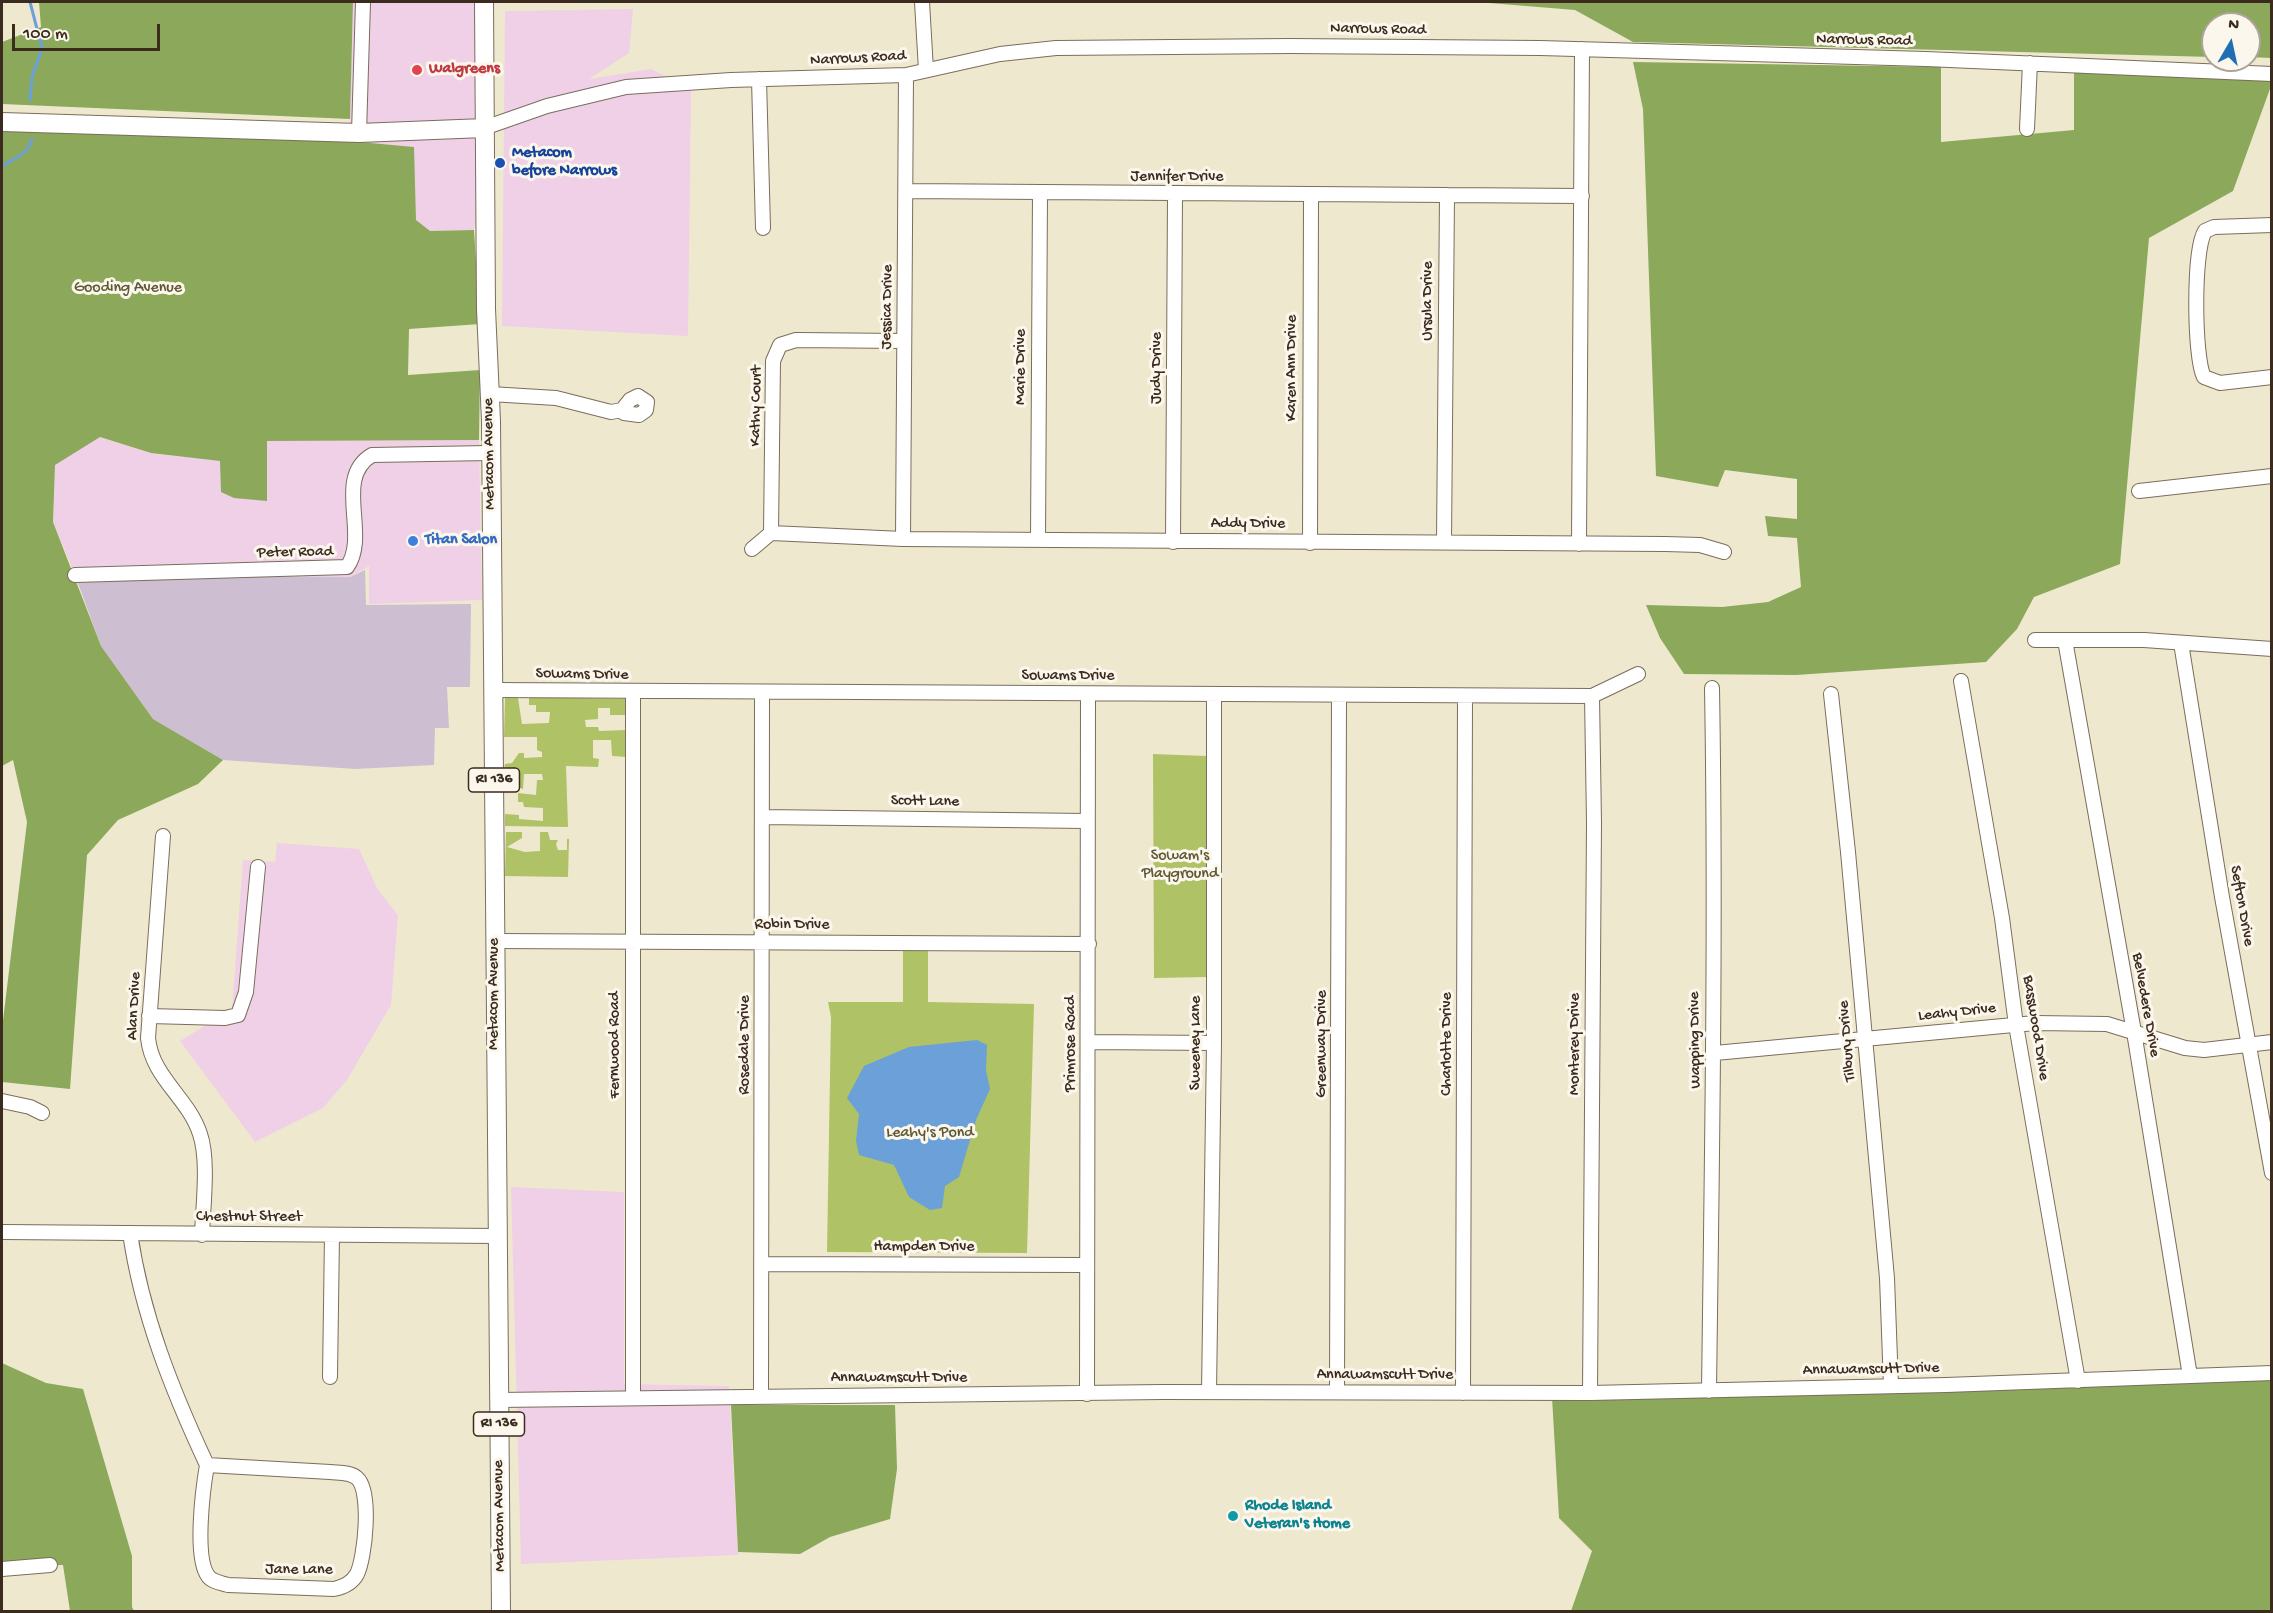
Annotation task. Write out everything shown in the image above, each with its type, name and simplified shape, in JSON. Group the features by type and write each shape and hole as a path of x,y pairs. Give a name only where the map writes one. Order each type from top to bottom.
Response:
{"main road":[{"name":"Metacom Avenue","path":"484,2 488,126 501,1611"},
{"name":"Metacom Avenue","path":"488,126 495,2"},
{"path":"2,122 359,133 488,126"}],"street":[{"path":"359,133 363,2"},
{"path":"922,2 926,70"},
{"name":"Narrows Road","path":"488,126 601,92 672,83 906,75 1000,54 1056,48 1290,46 1582,49 2030,63 2271,74"},
{"path":"1579,544 1582,49"},
{"path":"2027,129 2030,63"},
{"name":"Jessica Drive","path":"903,539 906,75"},
{"path":"759,79 763,228"},
{"name":"Jennifer Drive","path":"907,191 1175,195 1447,195"},
{"name":"Marie Drive","path":"1038,540 1040,193"},
{"name":"Judy Drive","path":"1173,542 1175,195"},
{"name":"Karen Ann Drive","path":"1310,543 1311,195"},
{"path":"1447,195 1582,196"},
{"name":"Ursula Drive","path":"1444,542 1447,195"},
{"path":"2271,225 2214,227 2203,234 2196,283 2198,352 2207,380 2220,384 2271,377"},
{"name":"Kathy Court","path":"771,534 773,361 780,345 796,340 904,341"},
{"path":"489,385 611,412 622,410"},
{"name":"Peter Road","path":"75,575 347,567 354,543 354,479 357,467 364,460 372,455 490,453"},
{"path":"2139,491 2271,476"},
{"path":"752,549 771,534"},
{"name":"Addy Drive","path":"771,534 903,539 1173,542 1700,544 1724,552"},
{"path":"2035,640 2144,640 2271,650"},
{"name":"Belvedere Drive","path":"2064,640 2134,1032 2190,1376"},
{"name":"Sefton Drive","path":"2181,643 2222,897 2271,1173"},
{"name":"Sowams Drive","path":"493,690 633,693 1592,696 1638,674"},
{"name":"Basswood Drive","path":"1961,681 2002,918 2016,1025 2078,1381"},
{"name":"Wapping Drive","path":"1709,1390 1715,1053 1712,976 1712,688"},
{"name":"Fernwood Road","path":"633,693 633,1397"},
{"name":"Rosedale Drive","path":"761,1396 762,693"},
{"name":"Primrose Road","path":"1087,1394 1089,944 1086,821 1088,694"},
{"name":"Tilbury Drive","path":"1831,694 1887,1278 1891,1386"},
{"name":"Sweeney Lane","path":"1209,1392 1214,1043 1214,695"},
{"name":"Greenway Drive","path":"1337,1392 1339,695"},
{"name":"Charlotte Drive","path":"1463,1392 1465,696"},
{"name":"Monterey Drive","path":"1590,1393 1594,858 1592,696"},
{"name":"Scott Lane","path":"763,817 1086,821"},
{"name":"Alan Drive","path":"163,836 148,1038 151,1059 190,1114 201,1135 202,1235"},
{"path":"149,1016 225,1018 238,1015 246,992 258,867"},
{"name":"Robin Drive","path":"495,941 1089,944"},
{"name":"Leahy Drive","path":"1715,1053 2016,1025 2107,1024 2185,1048 2204,1050 2271,1042"},
{"path":"1088,1042 1214,1043"},
{"path":"2,1101 30,1107 42,1113"},
{"name":"Chestnut Street","path":"2,1232 497,1236"},
{"path":"130,1233 140,1288 166,1373 207,1465"},
{"path":"330,1377 332,1236"},
{"name":"Hampden Drive","path":"762,1264 1086,1265"},
{"name":"Annawamscutt Drive","path":"498,1400 1209,1392 1590,1393 2078,1381 2271,1373"},
{"name":"Jane Lane","path":"207,1465 330,1472 348,1474 357,1478 363,1488 365,1512 361,1563 356,1575 344,1587 334,1589 261,1588 228,1585 212,1580 203,1565 202,1548 203,1488 207,1465"},
{"path":"2,1569 50,1565"}],"shaded area":[{"path":"353,2 477,2 476,215 474,230 429,231 416,220 413,147 349,141"},
{"path":"633,9 629,53 589,79 651,69 691,89 688,336 502,326 505,11"},
{"path":"99,437 151,453 220,461 267,500 267,441 479,440 482,600 369,604 369,566 350,577 75,575 53,522 55,465"},
{"path":"365,570 366,605 471,604 470,687 447,687 449,728 435,728 434,765 355,769 223,760 153,719 101,646 75,575 350,577"},
{"path":"277,843 359,849 378,890 398,915 391,1005 347,1080 323,1108 255,1142 180,1041 232,1009 243,860 275,862"},
{"path":"511,1187 624,1192 624,1384 729,1386 738,1555 521,1564"}],"green space":[{"path":"39,2 353,2 350,119 2,104 2,42 41,27"},
{"path":"1477,2 2271,2 2271,58 2261,58 2261,12 2201,12 2201,57 1633,42 1575,10"},
{"path":"1633,62 1941,67 1941,142 2074,130 2074,73 2271,74 2271,86 2233,191 2149,238 2120,564 2034,597 2017,629 1986,662 1796,675 1684,674 1660,638 1646,605 1722,607 1768,602 1801,587 1797,538 1768,536 1765,516 1797,519 1797,479 1725,470 1718,487 1656,476 1643,109"},
{"name":"Gooding Avenue","path":"2,129 349,141 414,147 416,220 430,231 474,230 480,324 409,329 408,375 480,370 479,440 267,441 267,501 234,498 221,492 220,461 151,453 100,437 55,465 53,522 101,646 153,719 223,760 198,784 118,820 87,855 70,1089 2,1082 2,1029 27,822 13,760 2,766"},
{"path":"529,697 627,699 625,715 610,715 610,708 598,708 598,719 585,720 586,727 598,727 599,731 626,730 627,757 612,756 611,740 593,740 593,758 599,759 598,767 566,766 568,827 505,826 505,814 519,815 519,819 543,821 543,808 524,807 523,802 518,802 518,793 536,795 537,780 543,780 542,774 524,774 523,789 520,788 515,773 504,769 505,764 512,763 519,753 524,753 524,758 542,757 542,752 537,750 537,737 504,737 505,698 518,698 522,724 549,723 550,712 536,712 536,705 529,705"},
{"name":"Sowam's Playground","path":"1153,754 1206,756 1206,977 1154,978"},
{"path":"506,832 522,832 522,838 507,847 525,852 540,851 540,832 548,832 550,840 558,840 556,844 558,850 567,850 567,839 569,839 568,877 505,876"},
{"name":"Leahy's Pond","path":"903,950 928,950 928,1002 1034,1004 1027,1253 827,1252 831,1017 828,1002 903,1002"},
{"path":"2,1363 46,1383 83,1389 132,1556 132,1607 134,1611 70,1611 63,1565 2,1566"},
{"path":"2271,1378 2271,1611 1571,1611 1592,1551 1559,1518 1552,1397"},
{"path":"731,1405 895,1405 897,1469 890,1519 830,1537 800,1554 738,1552"}],"water":[{"path":"977,1040 987,1045 986,1071 990,1089 976,1120 959,1177 945,1186 942,1208 930,1210 909,1197 894,1165 859,1155 856,1141 859,1114 847,1098 864,1066 909,1047"}],"waterway":[{"path":"30,2 42,48 32,77 30,100"},
{"path":"2,166 24,152 32,139"}],"place":[{"name":"Walgreens","path":"417,70"},
{"name":"Metacom before Narrows","path":"500,163"},
{"name":"Titan Salon","path":"413,541"},
{"name":"Rhode Island Veteran's Home","path":"1233,1516"}]}
